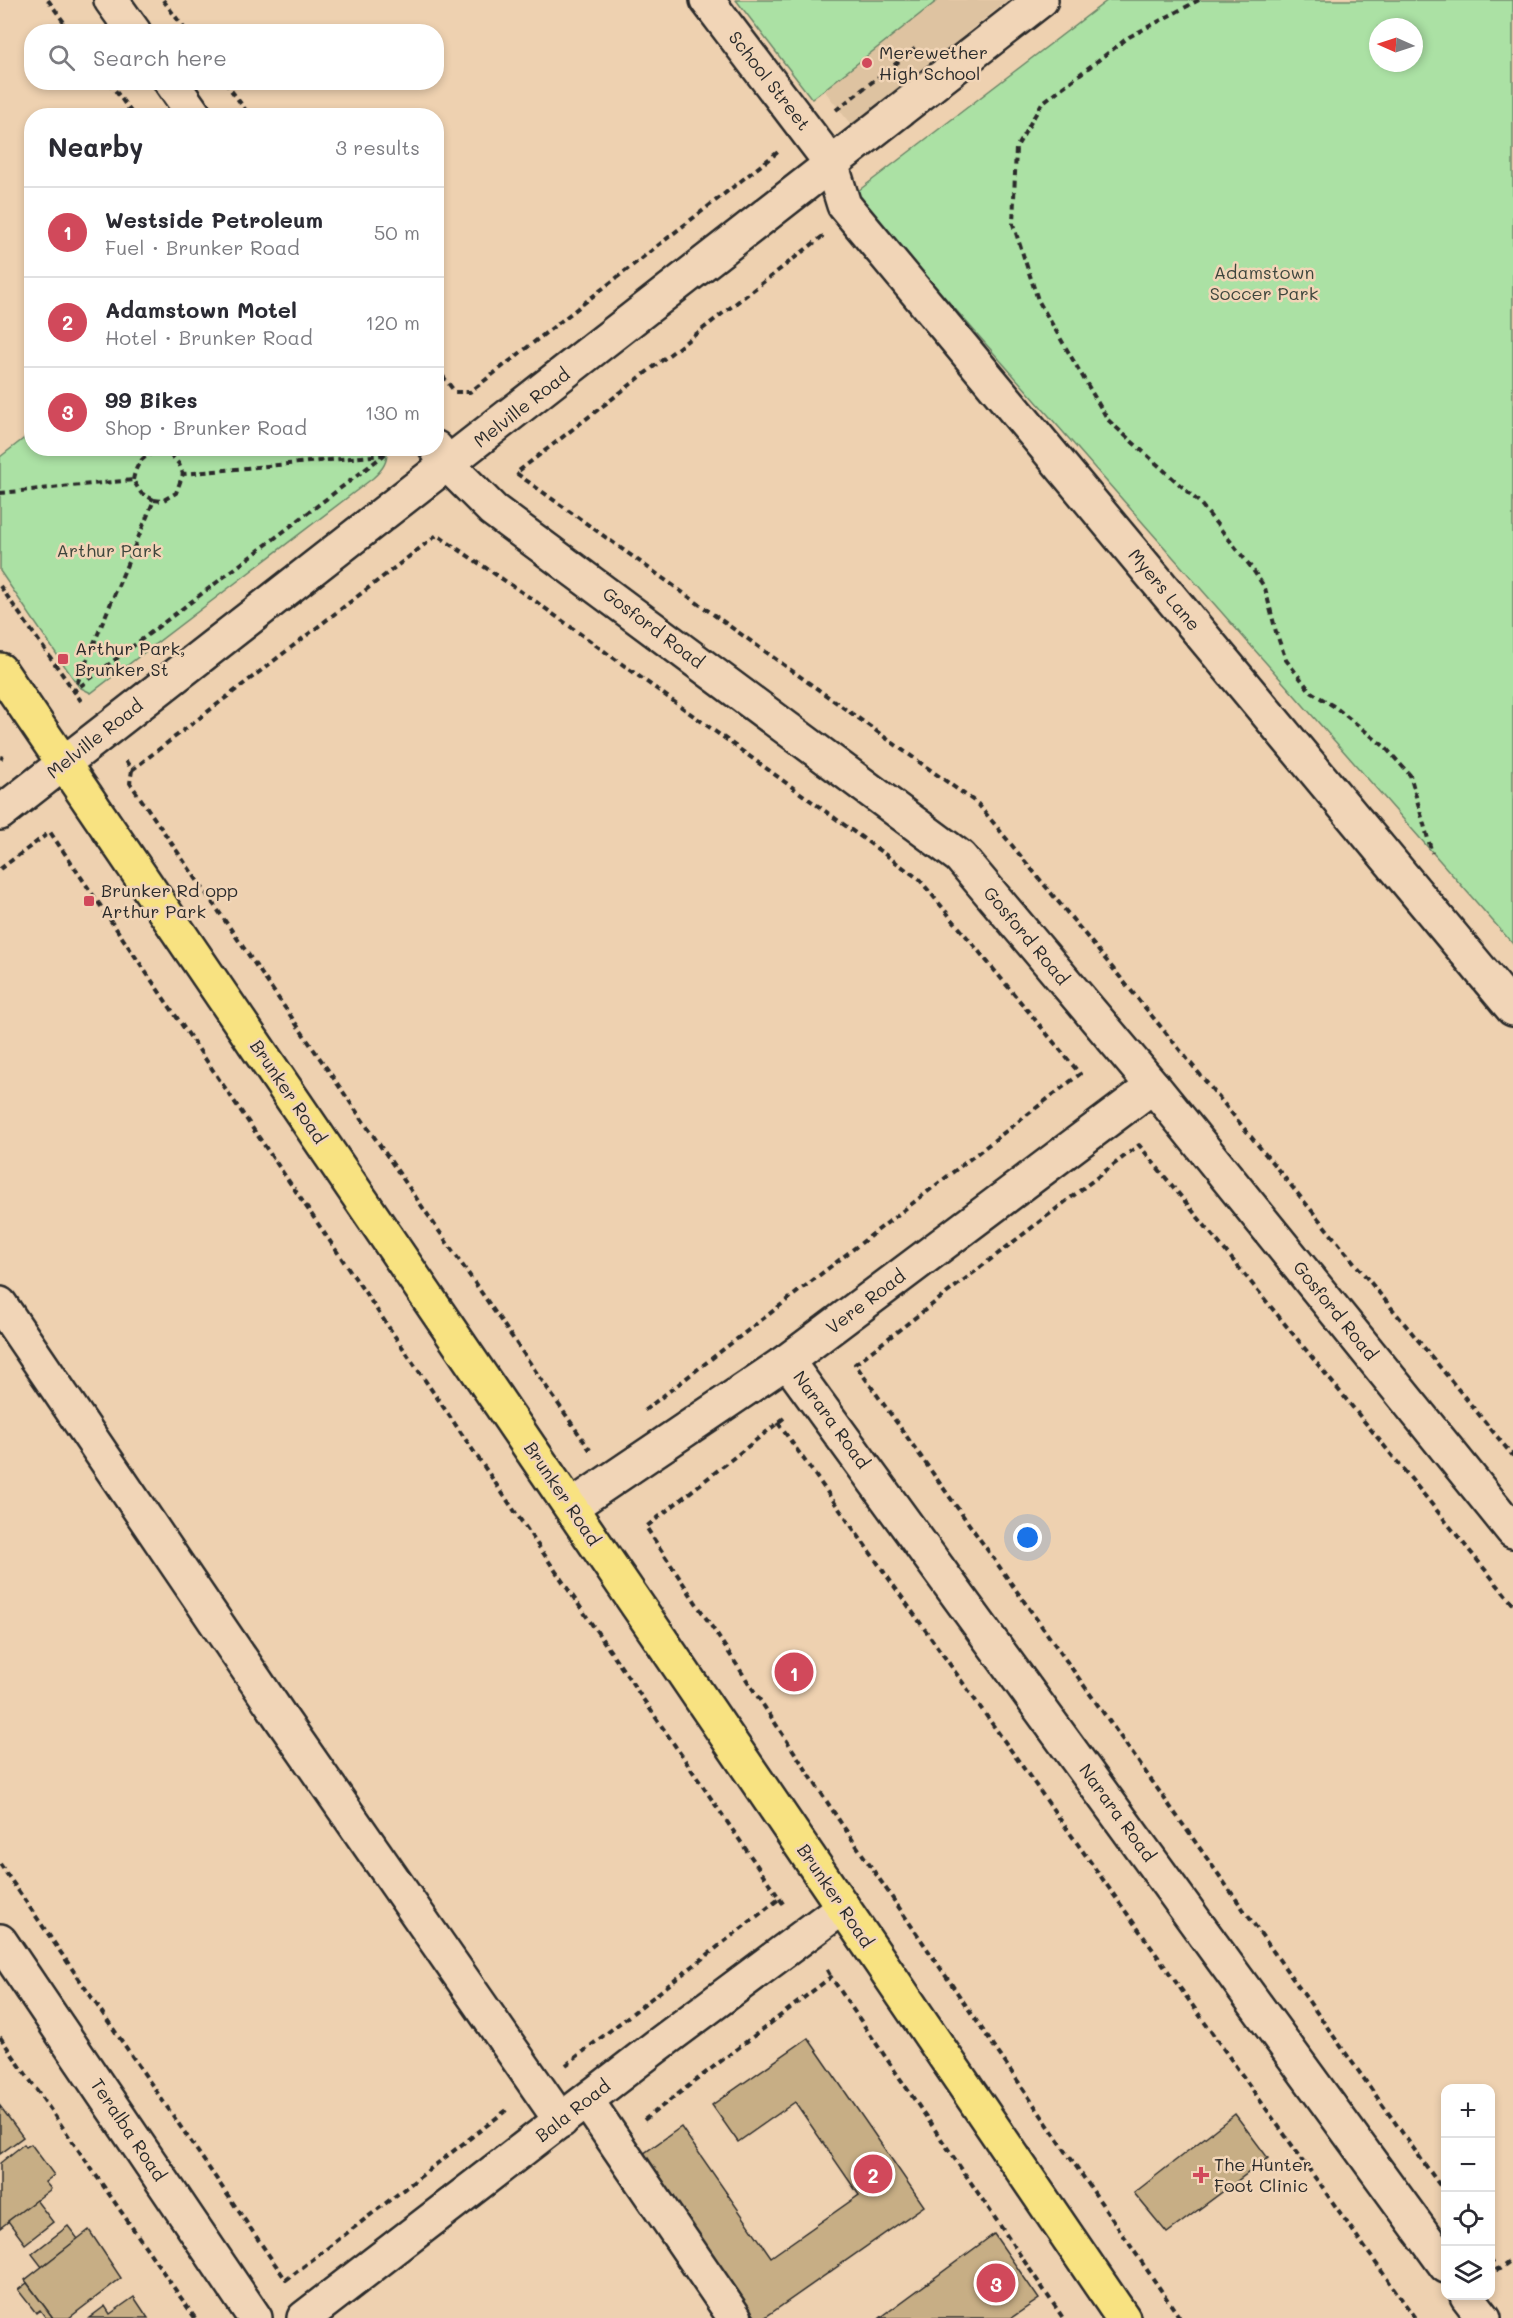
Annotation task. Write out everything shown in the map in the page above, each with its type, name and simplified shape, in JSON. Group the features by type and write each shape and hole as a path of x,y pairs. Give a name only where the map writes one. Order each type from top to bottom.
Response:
{"main road":[{"name":"Brunker Road","path":"0,670 1123,2318"}],"street":[{"path":"111,0 128,24"},
{"name":"School Street","path":"707,0 831,163"},
{"name":"Melville Road","path":"444,455 831,163 1041,0"},
{"path":"177,90 189,108"},
{"name":"Myers Lane","path":"831,163 844,205 851,214 1513,1009"},
{"name":"Melville Road","path":"0,813 442,457"},
{"name":"Gosford Road","path":"442,457 493,510 960,857 1153,1086 1513,1531"},
{"name":"Vere Road","path":"571,1507 787,1361 1153,1086"},
{"path":"0,1304 283,1720 561,2121"},
{"name":"Narara Road","path":"787,1361 1441,2259"},
{"name":"Bala Road","path":"304,2318 843,1907"},
{"name":"Teralba Road","path":"0,1941 255,2318"},
{"path":"587,2101 735,2318"},
{"path":"1471,2300 1484,2318"}],"path":[{"path":"48,0 65,24"},
{"path":"163,0 181,24"},
{"path":"1199,0 1129,38 1042,103 1016,148 1013,225 1038,300 1108,420 1199,502 1251,567 1265,588 1276,632 1287,660 1311,692 1385,747 1410,775 1432,855"},
{"path":"829,115 922,43"},
{"path":"115,90 128,108"},
{"path":"231,90 244,108"},
{"path":"444,378 455,392 470,392 779,152"},
{"path":"851,214 516,473 978,804 1513,1456"},
{"path":"146,456 143,457 135,470 133,480 141,493 154,500 162,501 176,493 183,474 179,464 172,456"},
{"path":"183,474 373,456"},
{"path":"74,691 383,456"},
{"path":"0,493 133,480"},
{"path":"74,691 154,500"},
{"path":"132,770 437,535 536,601 919,879 1080,1074 638,1415"},
{"path":"0,586 81,701"},
{"path":"126,761 132,770 130,783 591,1451 601,1444"},
{"path":"40,827 45,836"},
{"path":"0,869 50,832 784,1906"},
{"path":"1445,2192 855,1364 1139,1145 1513,1604"},
{"path":"784,1418 646,1527 841,1823 1180,2318"},
{"path":"778,1423 1415,2318"},
{"path":"0,1864 286,2280 779,1899"},
{"path":"827,1970 1063,2318"},
{"path":"615,2143 831,1977"},
{"path":"0,2037 195,2318"},
{"path":"1495,2265 1498,2270 1513,2259"}],"shaded area":[{"name":"Merewether High School","path":"754,0 1008,0 852,126"}],"green space":[{"path":"736,0 938,0 812,99"},
{"name":"Adamstown Soccer Park","path":"1108,0 1513,0 1513,944 854,194"},
{"name":"Arthur Park","path":"24,438 24,456 387,456 384,465 373,478 91,693 79,687 0,571 0,457"}],"building":[{"path":"808,2038 924,2206 764,2318 756,2318 643,2154 681,2127 771,2257 859,2195 795,2102 738,2142 712,2105"},
{"path":"0,2106 23,2137 0,2154"},
{"name":"The Hunter Foot Clinic","path":"1235,2114 1268,2158 1167,2233 1134,2193"},
{"path":"24,2144 26,2147 31,2144 54,2175 45,2182 51,2189 0,2228 0,2163"},
{"path":"36,2200 53,2222 25,2244 8,2221"},
{"path":"68,2226 78,2239 42,2267 32,2254"},
{"path":"89,2230 121,2278 69,2318 53,2318 25,2280"},
{"path":"994,2234 1039,2299 1011,2318 880,2318"},
{"path":"27,2283 53,2318 46,2318 40,2310 36,2313 18,2290"},
{"path":"134,2297 148,2318 89,2318 105,2306 110,2314"}],"place":[{"name":"Merewether High School","path":"867,63"},
{"name":"Arthur Park, Brunker St","path":"63,659"},
{"name":"Brunker Rd opp Arthur Park","path":"89,901"},
{"name":"Westside Petroleum","path":"794,1672"},
{"name":"Adamstown Motel","path":"873,2174"},
{"name":"The Hunter Foot Clinic","path":"1201,2175"},
{"name":"99 Bikes","path":"996,2283"}]}
